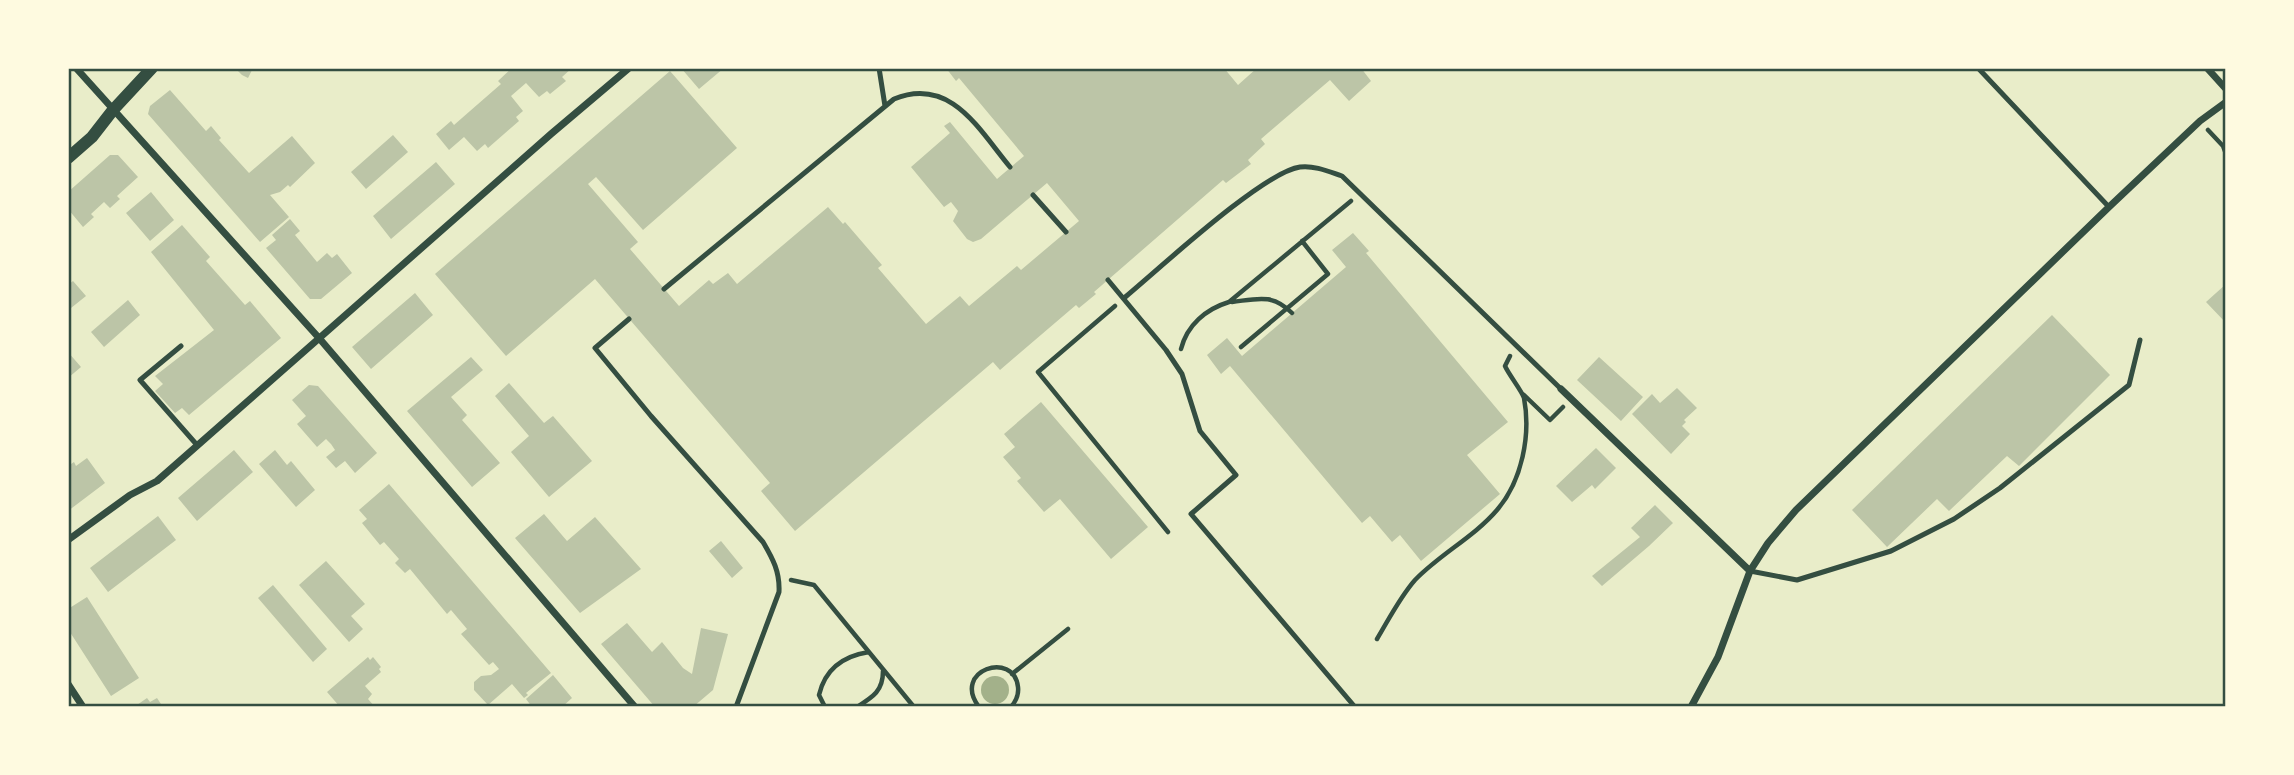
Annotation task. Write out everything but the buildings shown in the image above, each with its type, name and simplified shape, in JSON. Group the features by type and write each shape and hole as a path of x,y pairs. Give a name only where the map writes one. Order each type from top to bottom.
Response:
{"street":[{"path":"76,68 319,338 635,707"},
{"path":"68,158 92,136 152,68"},
{"path":"68,540 131,495 157,481 629,68"},
{"path":"2207,68 2226,89"},
{"path":"1691,707 1718,657 1751,571 1768,543 1796,510 2109,207 2200,121 2226,102"},
{"path":"1560,389 1751,571"},
{"path":"68,684 83,707"}],"lane":[{"path":"879,68 885,106"},
{"path":"1978,68 2109,207"},
{"path":"664,289 885,106 903,96 941,96 952,101 963,110 1010,167"},
{"path":"1124,298 1243,199 1280,174 1301,166 1317,168 1342,176 1560,389"},
{"path":"1033,195 1066,232"},
{"path":"1108,280 1166,350 1182,374 1200,431 1236,475 1191,514 1355,707"},
{"path":"629,318 595,348 651,416 763,542 775,563 779,577 779,592 736,707"},
{"path":"1751,571 1797,580 1891,551 1954,519 2000,488 2129,385 2140,340"},
{"path":"181,346 140,380 197,445"}],"path":[{"path":"2223,146 2226,154"},
{"path":"1229,302 1359,193"},
{"path":"1241,347 1290,310 1328,274 1301,241"},
{"path":"1124,298 1038,372 1168,532"},
{"path":"1182,374 1181,347 1187,332 1213,308 1229,302 1265,298 1282,302 1290,310"},
{"path":"1515,346 1505,366 1511,380 1550,420 1571,399"},
{"path":"1377,639 1417,578 1497,511 1508,494 1520,468 1526,436 1524,395"},
{"path":"779,577 814,585 914,707"},
{"path":"1012,674 1068,629"},
{"path":"825,707 819,695 827,675 836,664 845,659 869,652"},
{"path":"977,706 972,695 978,673 989,667 999,667 1012,674 1018,685 1018,693 1011,707"},
{"path":"857,707 879,691 883,670"}],"shaded area":[{"path":"995,676 1005,680 1009,690 1005,700 995,704 985,700 981,690 985,680"}]}
